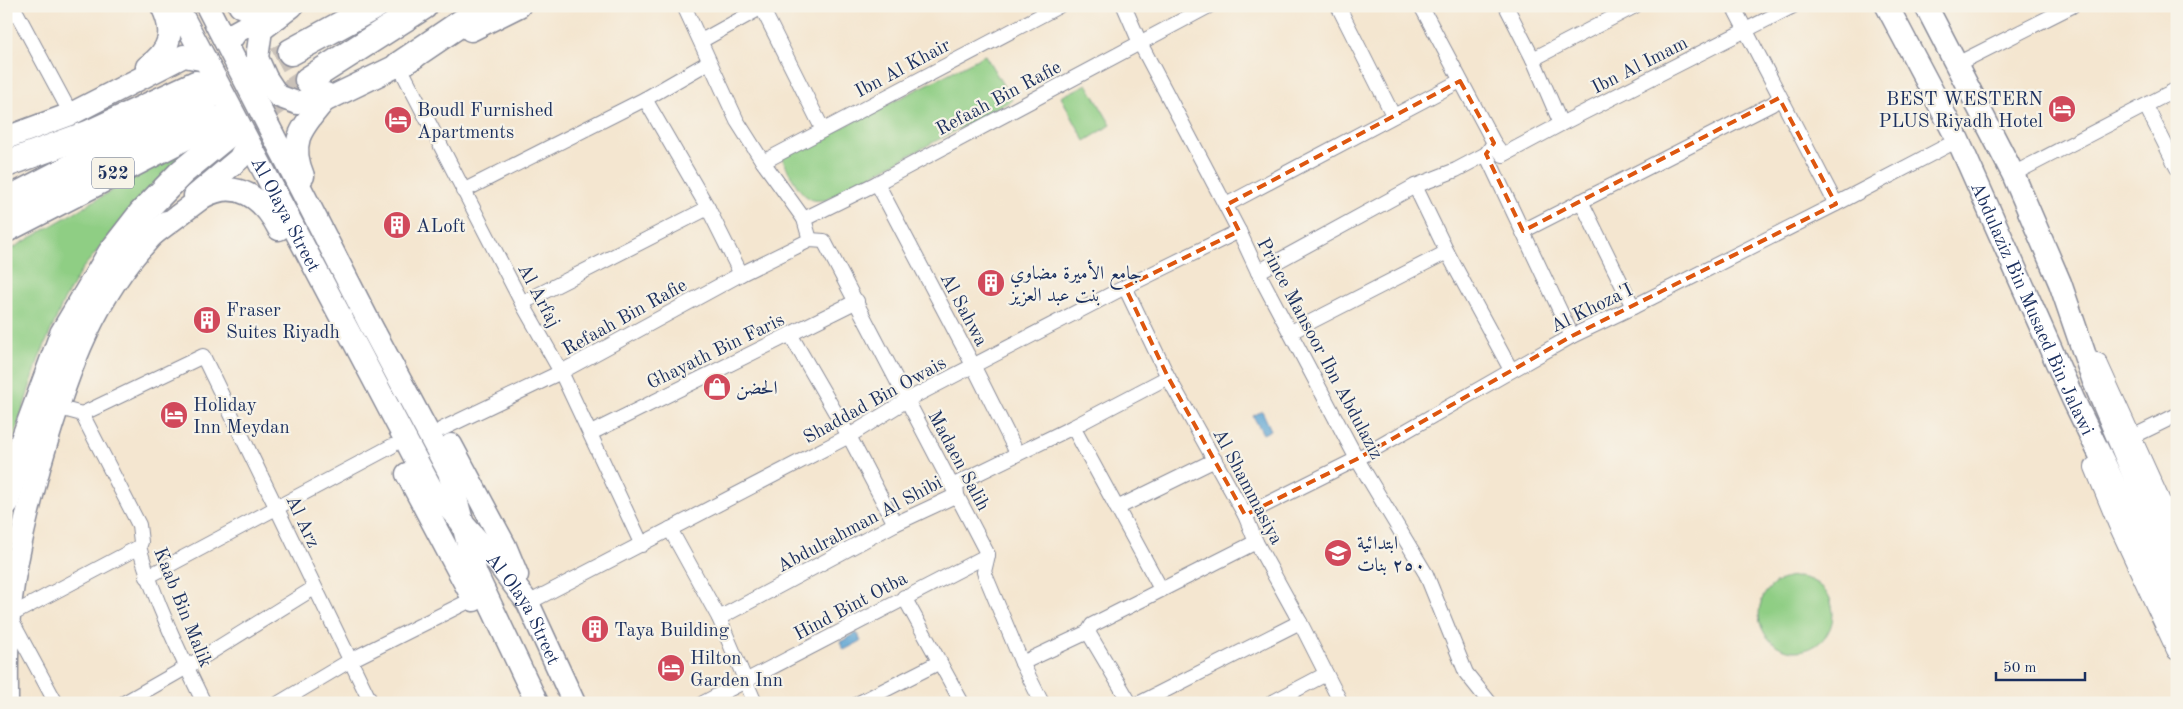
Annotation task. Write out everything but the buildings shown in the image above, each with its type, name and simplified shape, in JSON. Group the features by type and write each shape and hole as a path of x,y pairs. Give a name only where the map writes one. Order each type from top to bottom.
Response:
{"highway":[{"path":"297,61 366,6"},
{"path":"297,61 375,6"},
{"path":"297,61 423,6"},
{"path":"399,65 461,22 490,6"},
{"path":"6,164 88,134 218,106"},
{"path":"6,502 18,453 63,334 102,270 142,213 182,172 218,106"},
{"name":"522","path":"6,229 70,195 218,106"},
{"name":"522","path":"6,201 218,106"},
{"path":"6,171 88,134"},
{"path":"6,236 70,195"}],"main road":[{"path":"108,95 160,58 169,40 170,32 162,6"},
{"name":"Al Olaya Street","path":"177,6 218,106 431,488 496,561 528,603 574,703"},
{"name":"Al Olaya Street","path":"207,6 371,326 449,472 476,574 532,695"},
{"path":"240,6 251,6"},
{"path":"228,44 236,32 281,6"},
{"path":"292,6 261,30 258,44 257,58 266,78 278,96 297,103 333,92 399,65"},
{"path":"259,107 275,122 287,125 324,101 518,6"},
{"name":"Abdulaziz Bin Musaed Bin Jalawi","path":"1887,6 1958,140 2073,399 2177,613"},
{"name":"Abdulaziz Bin Musaed Bin Jalawi","path":"1926,6 2013,174 2060,283 2093,379 2177,577"},
{"path":"6,138 72,114 184,56 218,106 239,159 155,232 123,269 84,334 56,407 23,528 9,616 6,703"},
{"path":"324,101 301,129 296,152 298,165 505,546 528,603"},
{"path":"155,232 211,193 227,191 247,193 261,202 275,221 473,599 532,695"},
{"path":"2060,283 2177,539"},
{"path":"2073,399 2072,408 2118,523 2177,650"}],"street":[{"path":"13,6 72,114"},
{"name":"Madaen Salih","path":"684,6 701,41 708,62 737,121 857,301 988,555 984,572 1022,663 1042,703"},
{"name":"Ibn Al Khair","path":"763,162 1059,6"},
{"name":"Prince Mansoor Ibn Abdulaziz","path":"1124,6 1140,43 1357,459 1426,574 1466,673 1490,703"},
{"name":"Refaah Bin Rafie","path":"804,219 877,183 1209,6"},
{"path":"1338,6 1392,115"},
{"path":"1421,6 1460,81 1523,231 1572,336"},
{"path":"1506,6 1533,59 1562,124"},
{"path":"1533,59 1635,6"},
{"path":"1733,6 1779,98 1836,204"},
{"name":"Ibn Al Imam","path":"1490,149 1504,156 1562,124 1793,6"},
{"path":"1957,64 2072,6"},
{"path":"701,41 763,7 823,130"},
{"path":"463,191 645,99 708,62"},
{"name":"Al Arfaj","path":"399,65 522,303 561,372 642,545"},
{"path":"1226,205 1392,115 1460,81"},
{"path":"2013,174 2177,89"},
{"path":"1523,231 1772,104 1779,98"},
{"path":"645,99 708,208 741,274"},
{"path":"2146,106 2177,168"},
{"name":"Al Khoza'I","path":"1245,515 1357,459 1572,336 1836,204 1958,140"},
{"path":"1258,272 1415,186 1456,170 1490,149"},
{"name":"Al Sahwa","path":"877,183 1017,453"},
{"path":"1415,186 1447,252 1511,370"},
{"path":"1581,201 1633,307"},
{"path":"522,303 708,208"},
{"name":"Shaddad Bin Owais","path":"528,603 848,436 907,400 974,367 1124,287 1239,231"},
{"name":"Refaah Bin Rafie","path":"442,429 561,372 741,274 817,241"},
{"path":"1291,332 1447,252"},
{"name":"Al Shammasiya","path":"1124,287 1168,377 1245,515 1256,542 1300,622 1341,703"},
{"name":"Ghayath Bin Faris","path":"591,433 857,301"},
{"path":"790,334 896,524"},
{"name":"Al Arz","path":"82,414 203,356 371,703"},
{"name":"Abdulrahman Al Shibi","path":"719,618 896,524 957,495 956,484 1073,427 1168,377"},
{"path":"56,407 82,414"},
{"name":"Kaab Bin Malik","path":"82,414 139,525 141,542 139,547 148,577 167,627 204,703"},
{"path":"2132,437 2177,415"},
{"path":"1073,427 1161,589"},
{"path":"148,577 392,446"},
{"path":"1117,508 1215,460"},
{"path":"670,529 719,618 755,703"},
{"path":"1022,663 1088,632 1092,625 1256,542"},
{"path":"56,703 9,616 139,547"},
{"name":"Hind Bint Otba","path":"704,703 904,597 988,555"},
{"path":"124,703 187,667 314,588"},
{"path":"904,597 962,703"},
{"path":"279,703 351,660 473,599"},
{"path":"1140,703 1300,622"},
{"path":"1088,632 1130,703"},
{"path":"859,703 940,662"},
{"path":"1271,703 1326,674"}],"highlighted area":[{"path":"1460,81 1494,143 1486,154 1523,231 1779,98 1836,204 1572,336 1357,459 1245,515 1168,377 1125,287 1239,231 1226,205"}],"green space":[{"path":"985,55 1012,100 826,200 813,200 798,188 782,158"},
{"path":"1087,84 1111,125 1085,141 1061,97"},
{"path":"219,132 115,230 82,269 64,300 38,361 6,463 6,252 151,168"},
{"path":"1796,577 1817,583 1827,593 1833,614 1827,635 1817,645 1796,651 1775,645 1765,635 1759,614 1765,593 1775,583"}],"water":[{"path":"1262,411 1271,430 1263,434 1253,416"},
{"path":"857,633 861,641 844,650 840,642"}],"tunnel":[{"path":"208,97 291,52"},
{"path":"226,136 308,80"}],"place":[{"name":"BEST WESTERN PLUS Riyadh Hotel","path":"2062,109"},
{"name":"Boudl Furnished Apartments","path":"398,120"},
{"name":"ALoft","path":"397,225"},
{"name":"جامع الأميرة مضاوي بنت عبد العزيز","path":"991,283"},
{"name":"Fraser Suites Riyadh","path":"207,320"},
{"name":"الحضن","path":"717,387"},
{"name":"Holiday Inn Meydan","path":"174,415"},
{"name":"ابتدائية ٢٥٠ بنات","path":"1338,553"},
{"name":"Taya Building","path":"595,629"},
{"name":"Hilton Garden Inn","path":"671,668"}]}
